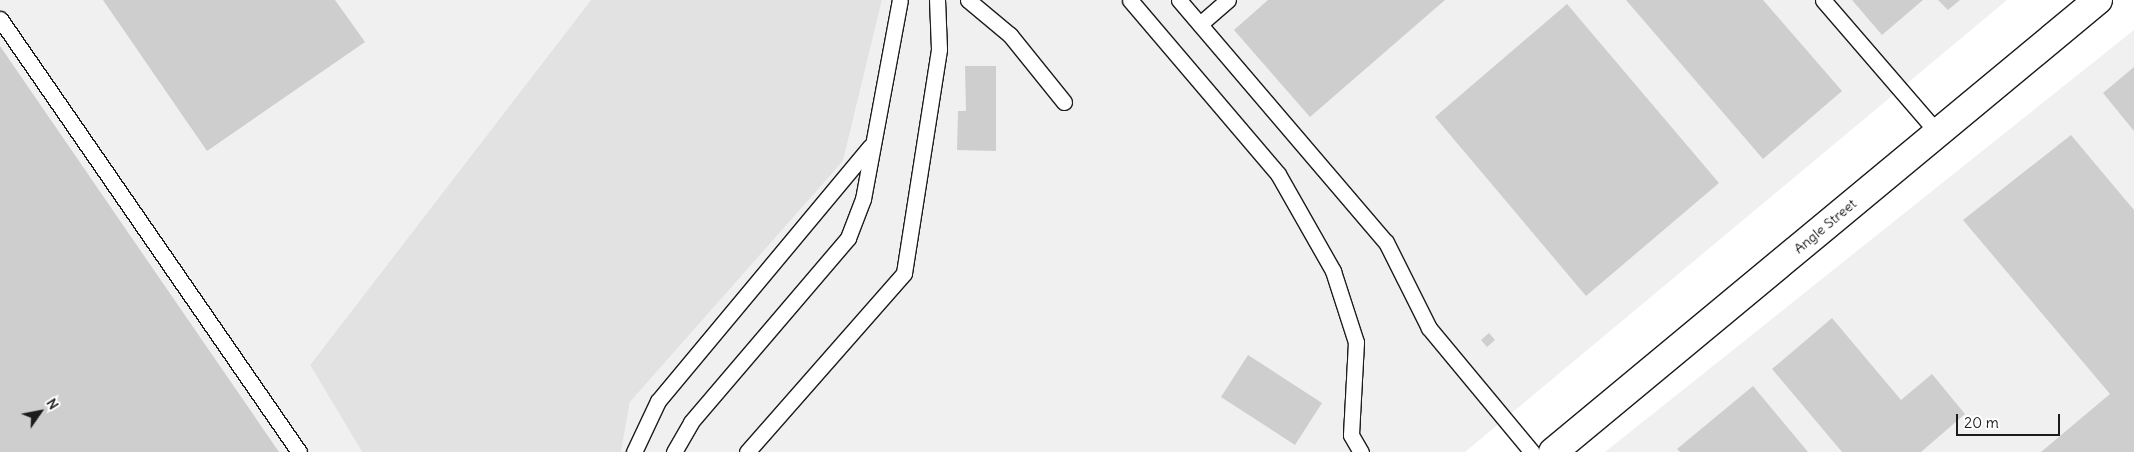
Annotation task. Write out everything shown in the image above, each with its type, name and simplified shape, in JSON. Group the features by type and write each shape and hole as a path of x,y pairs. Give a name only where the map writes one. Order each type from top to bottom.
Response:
{"street":[{"name":"Angle Street","path":"1553,452 2098,0"}],"lane":[{"path":"674,452 691,422 848,238 863,199 870,147 900,0"},
{"path":"747,452 904,273 939,49 937,0"},
{"path":"968,0 1010,35 1064,102"},
{"path":"1130,0 1278,174 1333,271 1356,342 1350,435 1361,452"},
{"path":"1179,0 1386,242 1429,328 1532,452"},
{"path":"1200,24 1228,0"},
{"path":"1823,0 1938,133"},
{"path":"0,19 299,452"},
{"path":"634,452 658,401 870,147"}],"shaded area":[{"path":"0,0 591,0 310,365 362,452 0,452"},
{"path":"591,0 882,0 843,161 630,402 621,452 362,452 310,365"},
{"path":"882,0 2007,0 1465,452 621,452 630,402 843,161"},
{"path":"2134,30 2134,452 1605,452"}],"building":[{"path":"103,0 335,0 365,42 207,151"},
{"path":"1268,0 1445,0 1310,117 1234,30"},
{"path":"1626,0 1763,0 1842,91 1763,159"},
{"path":"1852,0 1923,0 1882,35"},
{"path":"1938,0 1960,0 1948,10"},
{"path":"1567,4 1719,183 1586,296 1435,117"},
{"path":"0,46 138,247 279,452 0,452"},
{"path":"965,66 996,66 996,151 957,150 958,111 966,111"},
{"path":"2134,67 2134,131 2103,93"},
{"path":"2071,135 2134,210 2134,452 2041,452 2110,394 1963,220"},
{"path":"1832,318 1901,400 1932,374 1965,414 1921,452 1842,452 1772,369"},
{"path":"1489,333 1495,340 1487,347 1481,340"},
{"path":"1248,355 1322,403 1295,445 1221,397"},
{"path":"1753,386 1808,452 1680,452 1677,449"}]}
